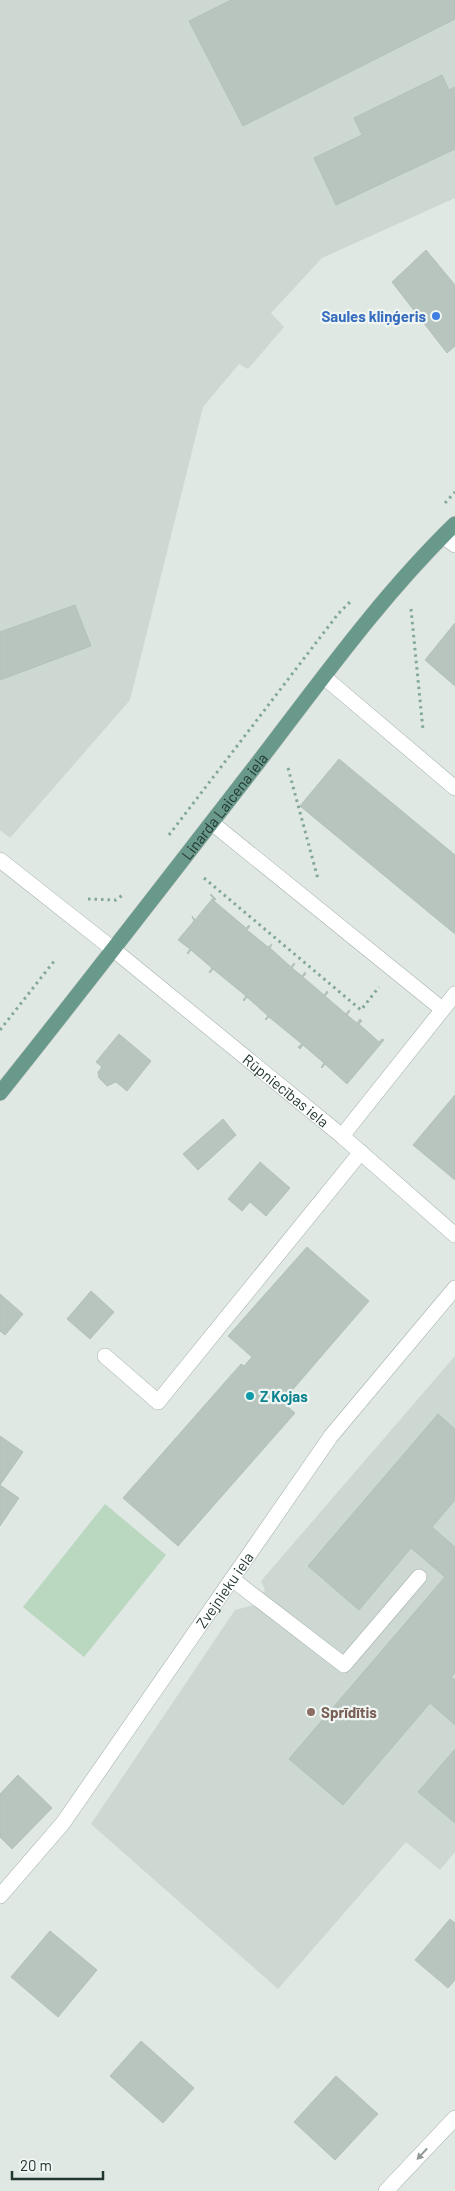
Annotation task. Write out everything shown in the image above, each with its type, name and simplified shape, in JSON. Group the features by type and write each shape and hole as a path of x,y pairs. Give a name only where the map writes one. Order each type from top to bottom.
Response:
{"main road":[{"name":"Linarda Laicena iela","path":"0,1093 114,950 324,677 400,583 449,541 455,524"}],"street":[{"path":"324,677 455,788"},
{"path":"212,823 442,1008"},
{"name":"Rūpniecības iela","path":"0,860 114,950 342,1136 455,1235"},
{"path":"342,1136 455,994"},
{"path":"105,1356 158,1402 361,1152"},
{"name":"Zvejnieku iela","path":"0,1896 63,1823 331,1436 455,1288"},
{"path":"232,1579 344,1665 419,1577"},
{"path":"386,2191 455,2118"}],"path":[{"path":"411,609 427,764"},
{"path":"288,768 319,880"},
{"path":"204,878 361,1010 393,969"},
{"path":"83,905 87,899 116,900 120,897"},
{"path":"0,1030 55,960"}],"shaded area":[{"path":"0,0 455,0 455,198 322,258 271,313 284,327 248,369 239,364 203,407 130,700 10,838 0,830"},
{"name":"Sprīdītis","path":"455,1356 455,1852 440,1870 406,1842 278,1989 91,1824 235,1610 254,1605 265,1590 261,1581"}],"green space":[{"path":"105,1504 166,1555 84,1657 23,1607"}],"building":[{"path":"231,0 455,0 455,19 243,126 189,21"},
{"path":"442,75 449,90 455,87 455,149 336,205 314,158 362,135 354,118"},
{"name":"Saules kliņģeris","path":"426,250 455,285 455,346 447,353 392,282"},
{"path":"75,605 91,646 0,680 0,632"},
{"path":"455,623 455,686 425,660"},
{"path":"339,759 455,855 455,934 300,806"},
{"path":"211,894 216,899 214,901 246,928 250,926 247,930 268,947 272,944 270,948 291,967 294,963 292,968 302,976 305,972 306,974 303,977 324,995 327,991 328,993 325,996 346,1014 349,1010 347,1015 357,1023 360,1019 362,1021 359,1024 379,1042 382,1039 384,1040 347,1084 325,1064 322,1068 324,1063 303,1045 300,1049 298,1047 302,1044 269,1017 266,1020 268,1016 247,997 244,1001 246,996 213,969 210,973 212,968 191,950 187,953 190,949 178,940 194,921 192,916 195,920 213,898"},
{"path":"119,1034 151,1061 127,1091 116,1082 107,1086 99,1078 98,1072 102,1067 96,1062"},
{"path":"455,1095 455,1180 413,1145"},
{"path":"223,1119 236,1135 198,1170 183,1154"},
{"path":"260,1162 290,1188 266,1216 250,1202 242,1211 228,1199"},
{"name":"Z Kojas","path":"307,1247 369,1301 282,1402 295,1413 178,1546 123,1498 241,1364 244,1366 252,1357 228,1336"},
{"path":"91,1291 114,1312 90,1339 67,1319"},
{"path":"0,1294 23,1314 5,1335 0,1331"},
{"path":"438,1414 455,1429 455,1500 432,1527 455,1547 455,1673 451,1677 455,1680 455,1725 430,1703 343,1805 289,1759 445,1577 411,1548 359,1610 308,1566"},
{"path":"0,1436 23,1452 0,1485"},
{"path":"0,1485 19,1498 0,1526"},
{"path":"455,1749 455,1823 418,1792"},
{"path":"18,1775 52,1808 12,1849 0,1837 0,1794"},
{"path":"450,1919 455,1923 455,1980 448,1988 415,1960"},
{"path":"50,1931 97,1970 58,2017 11,1977"},
{"path":"141,2041 194,2088 163,2123 110,2076"},
{"path":"336,2076 378,2114 335,2160 294,2122"}],"place":[{"name":"Saules kliņģeris","path":"436,316"},
{"name":"Z Kojas","path":"250,1396"},
{"name":"Sprīdītis","path":"311,1712"}]}
